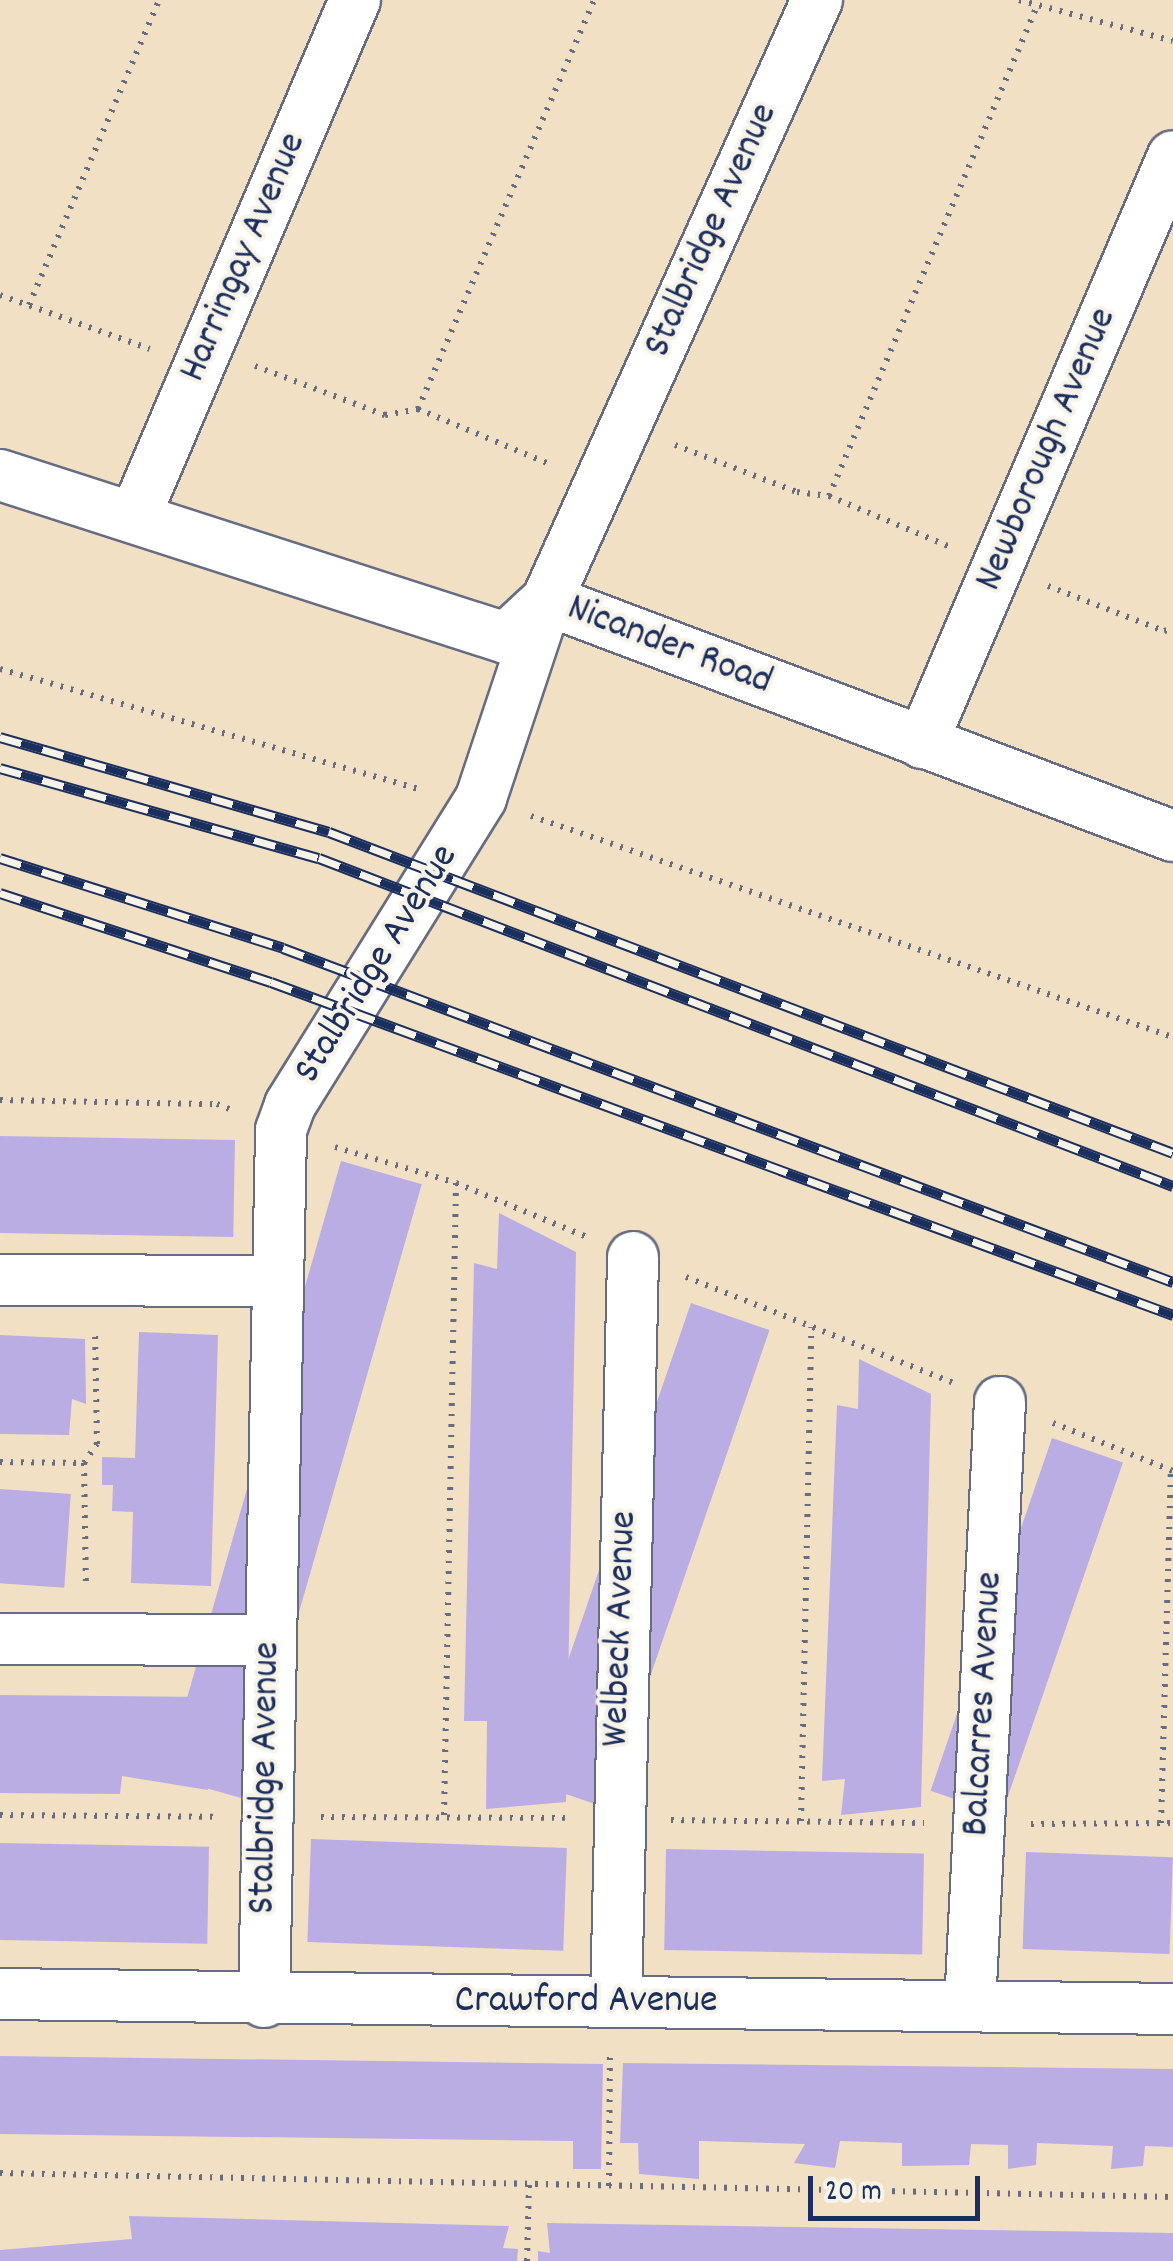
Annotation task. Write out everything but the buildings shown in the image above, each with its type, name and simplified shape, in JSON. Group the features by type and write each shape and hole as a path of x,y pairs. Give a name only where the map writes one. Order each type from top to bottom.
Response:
{"street":[{"name":"Harringay Avenue","path":"135,516 355,0"},
{"name":"Stalbridge Avenue","path":"264,2002 268,1640 281,1130 290,1105 482,798 547,600 817,0"},
{"name":"Newborough Avenue","path":"922,744 1173,156"},
{"name":"Nicander Road","path":"0,476 135,516 506,638 547,600 1173,836"},
{"name":"Welbeck Avenue","path":"613,2002 634,1256"},
{"path":"0,1280 276,1280"},
{"name":"Balcarres Avenue","path":"970,2006 1000,1402"},
{"path":"0,1640 268,1640"},
{"name":"Crawford Avenue","path":"0,1994 264,2002 1173,2009"}],"path":[{"path":"29,306 159,0"},
{"path":"418,410 594,0"},
{"path":"1019,0 1173,41"},
{"path":"830,496 1037,6"},
{"path":"0,296 385,415 418,410 600,484"},
{"path":"626,426 797,492 830,496 1164,631 1173,629"},
{"path":"0,669 424,790 482,798 1173,1037"},
{"path":"444,1815 456,1183"},
{"path":"88,1639 84,1463 97,1444 94,1280"},
{"path":"801,1822 811,1327"},
{"path":"0,1462 84,1463"},
{"path":"1161,1823 1171,1470"},
{"path":"609,2186 613,2002"},
{"path":"0,2173 1173,2197"},
{"path":"527,2261 529,2184"}],"railway":[{"path":"0,737 329,832 1173,1153"},
{"path":"0,768 319,858 1173,1186"},
{"path":"0,858 283,948 1173,1282"},
{"path":"0,893 271,982 1173,1315"}]}
